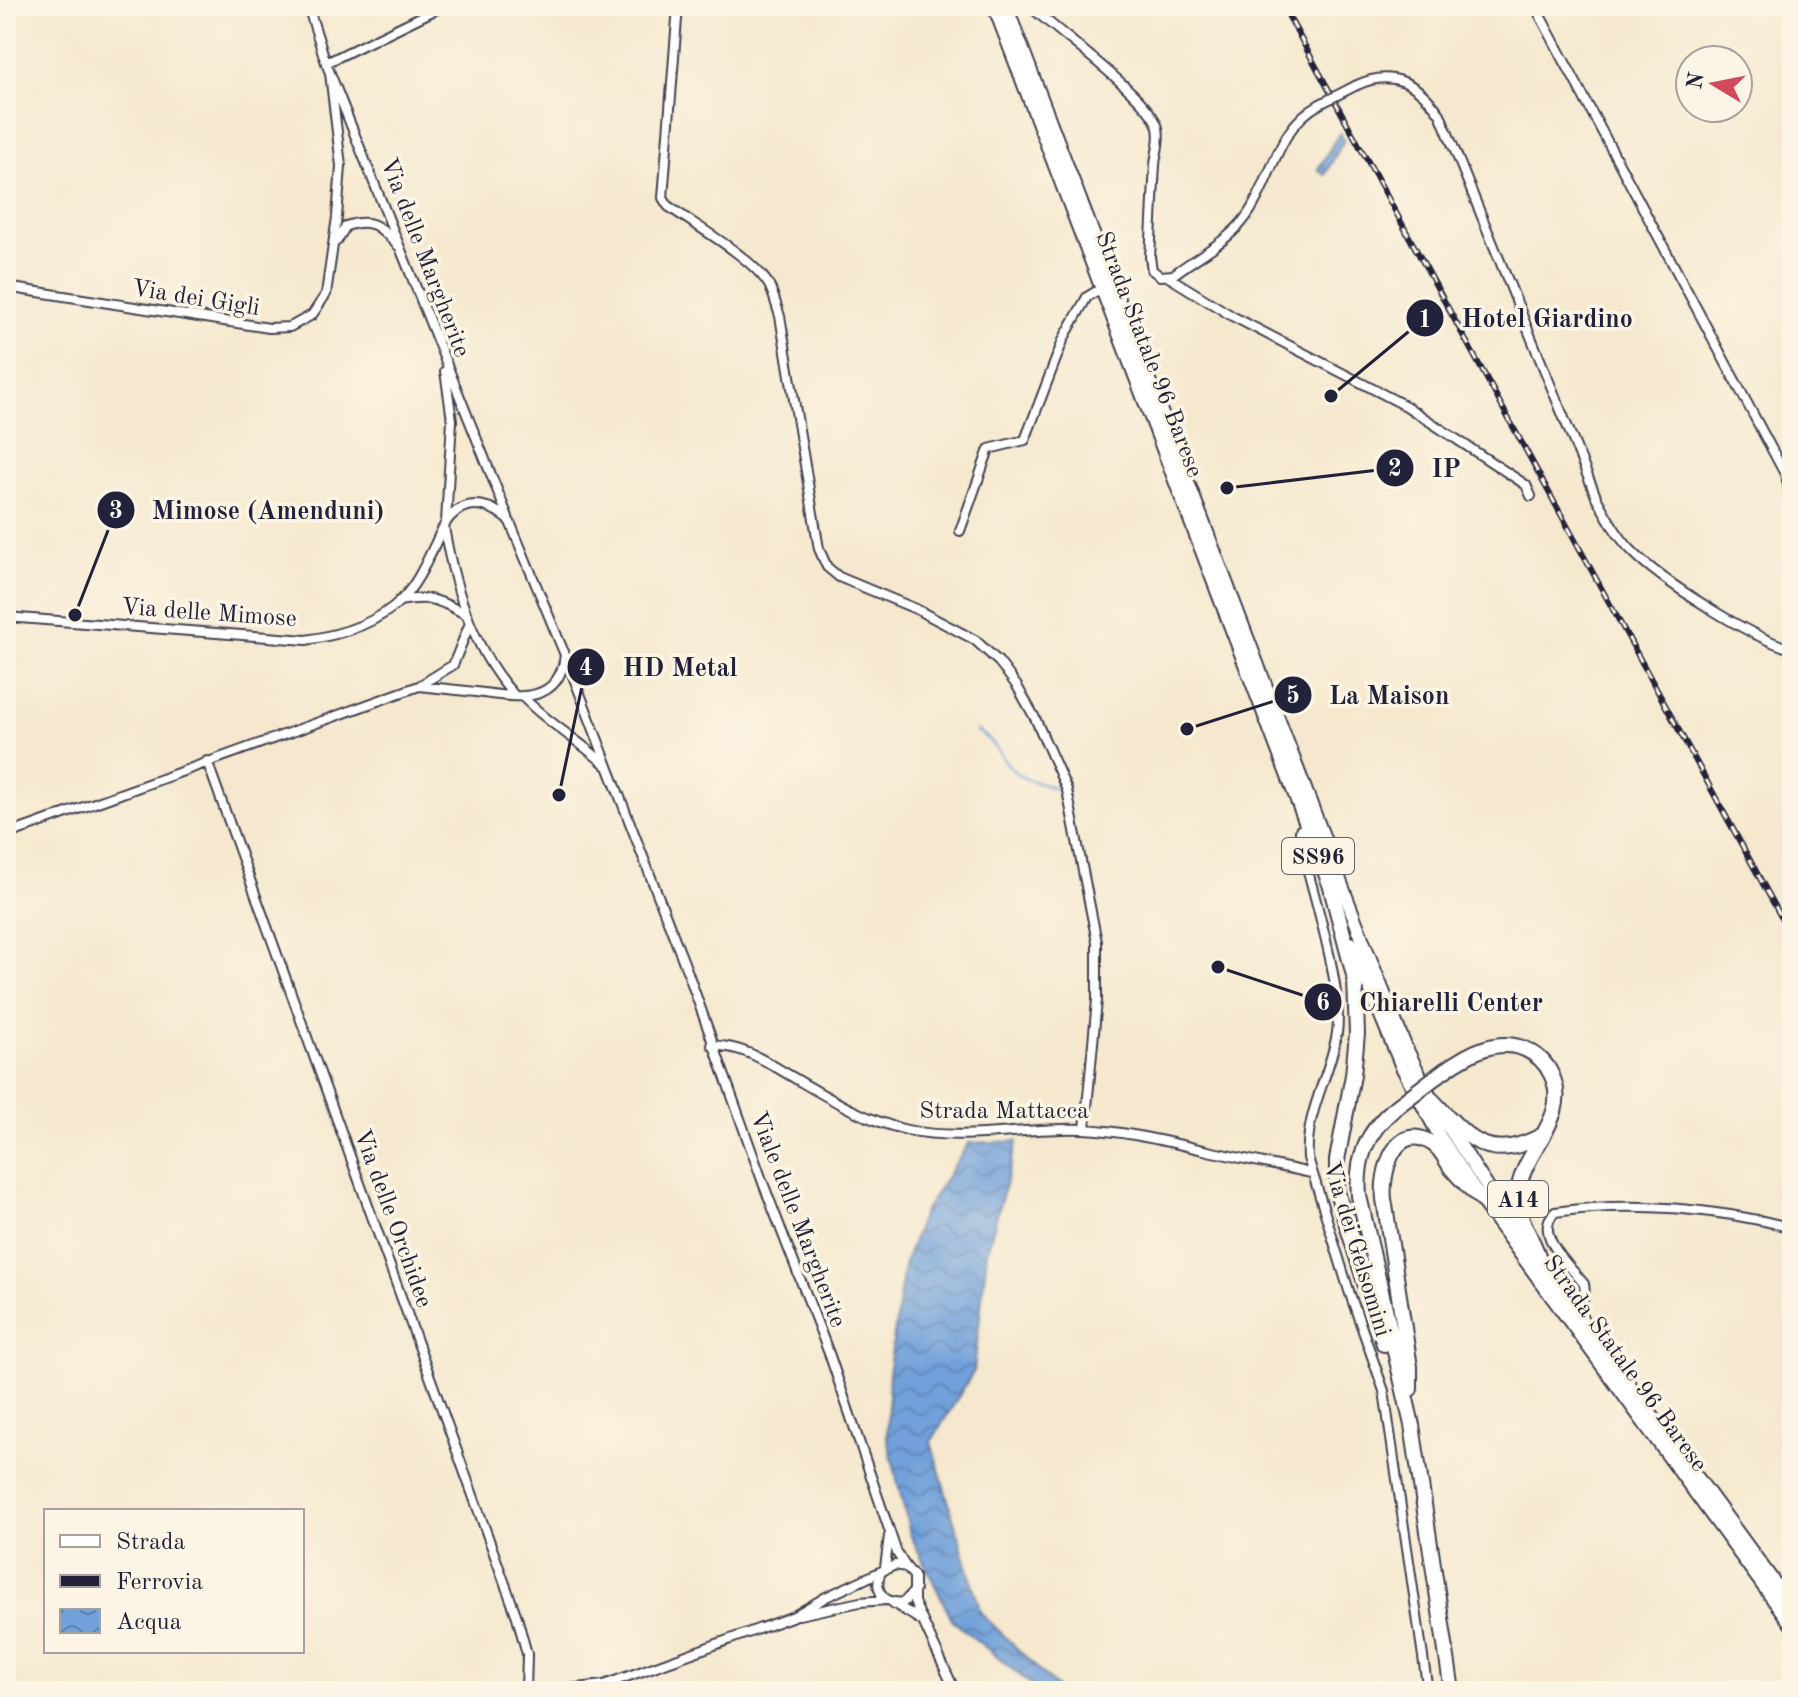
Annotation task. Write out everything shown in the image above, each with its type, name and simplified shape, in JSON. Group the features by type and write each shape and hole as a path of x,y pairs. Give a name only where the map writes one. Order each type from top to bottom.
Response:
{"highway":[{"path":"1332,892 1355,979 1357,1034 1353,1075 1338,1149 1337,1192 1388,1358 1405,1394"},
{"path":"1452,1691 1412,1425 1358,1185 1359,1164 1367,1140 1382,1118 1445,1070 1471,1054 1497,1045 1518,1046 1534,1054 1553,1077 1557,1097 1553,1119 1541,1136"},
{"name":"A14","path":"1431,1099 1465,1134 1490,1148 1512,1149 1541,1136"},
{"name":"A14","path":"1540,1262 1536,1246 1520,1218 1518,1197 1525,1164 1541,1136"},
{"path":"1412,1425 1410,1367 1384,1199 1387,1162 1397,1145 1412,1139 1426,1140 1440,1150 1455,1173 1479,1197"},
{"path":"1447,1654 1462,1691"}],"main road":[{"name":"Strada Statale 96 Barese","path":"994,6 1383,1025 1402,1067 1440,1137 1479,1197 1792,1625"},
{"name":"Strada Statale 96 Barese","path":"1006,6 1369,959 1431,1099 1474,1169 1540,1262 1792,1607"}],"street":[{"name":"Via delle Margherite","path":"308,6 328,68 565,655 653,885"},
{"path":"328,68 443,6"},
{"path":"678,6 663,198 668,206 747,262 768,285 780,316 814,530 827,567 839,577 916,609 966,635 999,662 1035,718 1067,790 1097,942 1097,1000 1085,1129"},
{"path":"1030,6 1095,60 1155,117 1159,141 1155,162 1151,265 1155,272 1167,276 1232,316 1406,406 1526,485 1531,496"},
{"path":"1535,6 1785,474 1792,506"},
{"name":"Via dei Gigli","path":"6,287 277,329 312,315 326,294 341,166 328,68"},
{"path":"1167,276 1173,275 1237,228 1261,192 1288,130 1308,110 1368,79 1402,81 1423,92 1440,114 1597,499 1631,550 1659,575 1771,643 1792,649"},
{"name":"Via dei Gigli","path":"333,253 339,235 346,226 355,223 383,228 401,250"},
{"path":"960,531 989,449 1025,440 1064,338 1087,297 1102,288"},
{"path":"439,346 452,420 445,524 456,580 469,619 495,673 536,711 585,746 609,769"},
{"path":"399,601 419,576 451,515 465,507 489,506 501,512 510,522"},
{"path":"399,601 423,597 442,600 469,619"},
{"name":"Via delle Mimose","path":"6,617 306,640 340,635 361,626 399,601"},
{"path":"6,835 419,686 453,665 469,619"},
{"path":"419,686 536,695 554,685 563,668 565,655"},
{"name":"Via delle Orchidee","path":"207,761 517,1617 527,1654 526,1691"},
{"name":"Via dei Gelsomini","path":"1307,827 1300,830 1300,840 1334,979 1338,1032 1310,1119 1307,1140 1311,1173 1384,1391 1428,1691"},
{"name":"Viale delle Margherite","path":"653,885 830,1356 897,1553 906,1567"},
{"name":"Strada Mattacca","path":"712,1045 742,1049 821,1094 902,1129 964,1134 1085,1129 1150,1138 1311,1173"},
{"path":"1575,1309 1584,1299 1584,1284 1548,1237 1547,1222 1555,1212 1643,1208 1707,1210 1792,1228"},
{"path":"888,1524 888,1561 878,1587 889,1601 923,1622"},
{"path":"594,1691 794,1616 826,1597 895,1565 906,1567 914,1576 914,1602 937,1646 955,1691"},
{"path":"794,1616 875,1599 904,1602 915,1589"},
{"path":"533,1691 604,1685"}],"water":[{"path":"1340,132 1344,140 1325,175 1318,169"},
{"path":"1017,1141 987,1252 974,1371 931,1442 981,1613 1060,1691 1039,1691 952,1620 910,1534 887,1437 889,1369 904,1266 923,1213 969,1143"}],"waterway":[{"path":"977,731 990,740 1017,774 1055,788"}],"railway":[{"path":"1283,6 1792,937"}],"place":[{"name":"Hotel Giardino","path":"1331,396"},
{"name":"IP","path":"1227,488"},
{"name":"Mimose (Amenduni)","path":"75,615"},
{"name":"La Maison","path":"1187,729"},
{"name":"HD Metal","path":"559,795"},
{"name":"Chiarelli Center","path":"1218,967"}]}
